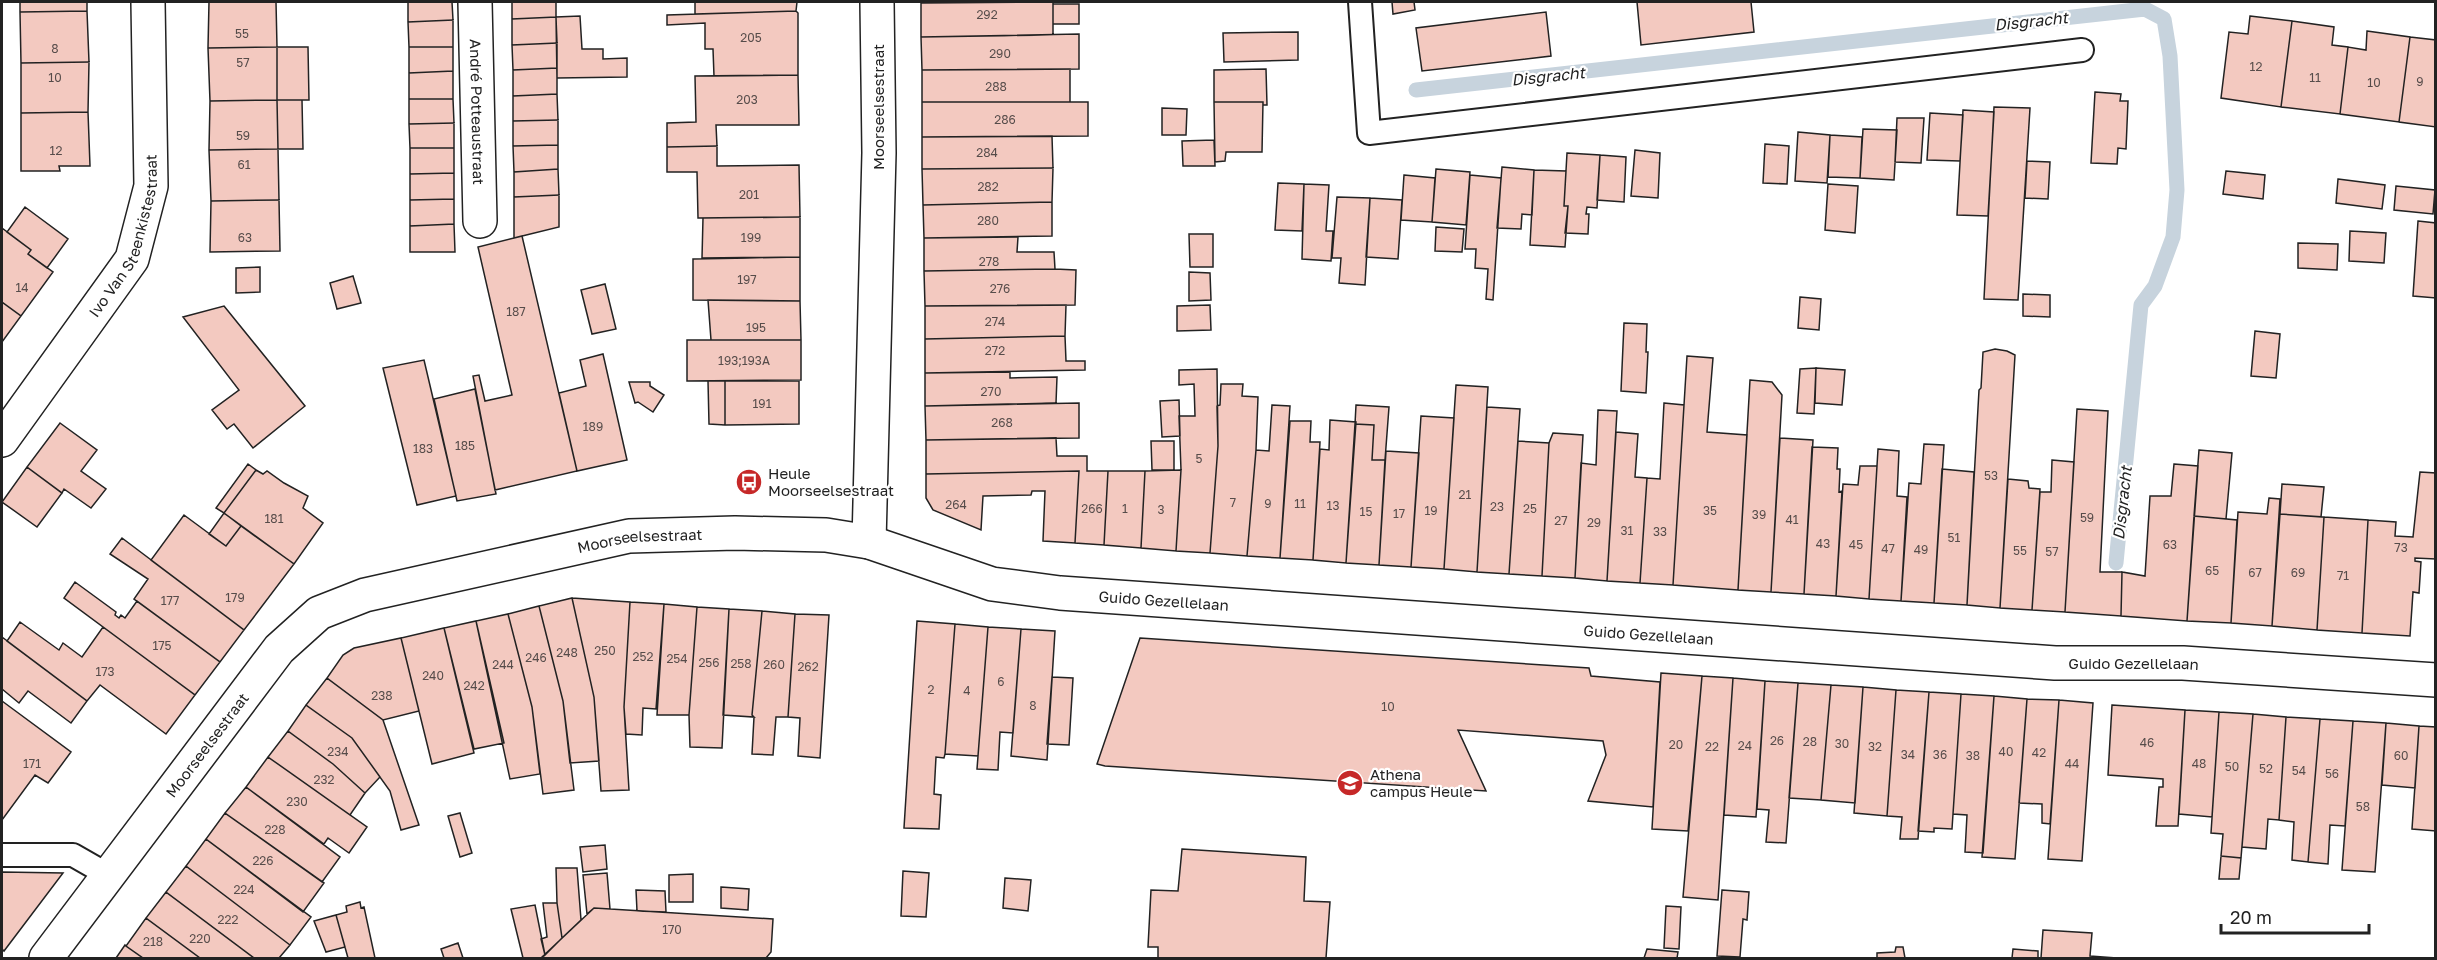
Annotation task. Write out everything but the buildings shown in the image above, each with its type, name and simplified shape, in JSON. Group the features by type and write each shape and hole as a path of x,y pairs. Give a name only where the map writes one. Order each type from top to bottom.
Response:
{"street":[{"name":"Ivo Van Steenkistestraat","path":"2,440 132,259 151,186 148,2"},
{"name":"André Potteaustraat","path":"475,2 480,221"},
{"name":"Moorseelsestraat","path":"46,958 279,649 319,613 365,595 629,536 735,533 826,535 869,542 879,153 877,2"},
{"name":"Guido Gezellelaan","path":"869,542 992,584 1060,593 2055,663 2183,663 2436,680"}],"lane":[{"path":"1360,2 1369,133 2082,50"},
{"path":"2,855 73,855 108,875"}],"waterway":[{"name":"Disgracht","path":"1416,90 2145,9 2164,19 2170,56 2177,190 2173,237 2155,286 2141,305 2116,563"}],"place":[{"name":"Heule Moorseelsestraat","path":"749,482"},
{"name":"Athena campus Heule","path":"1350,783"}]}
